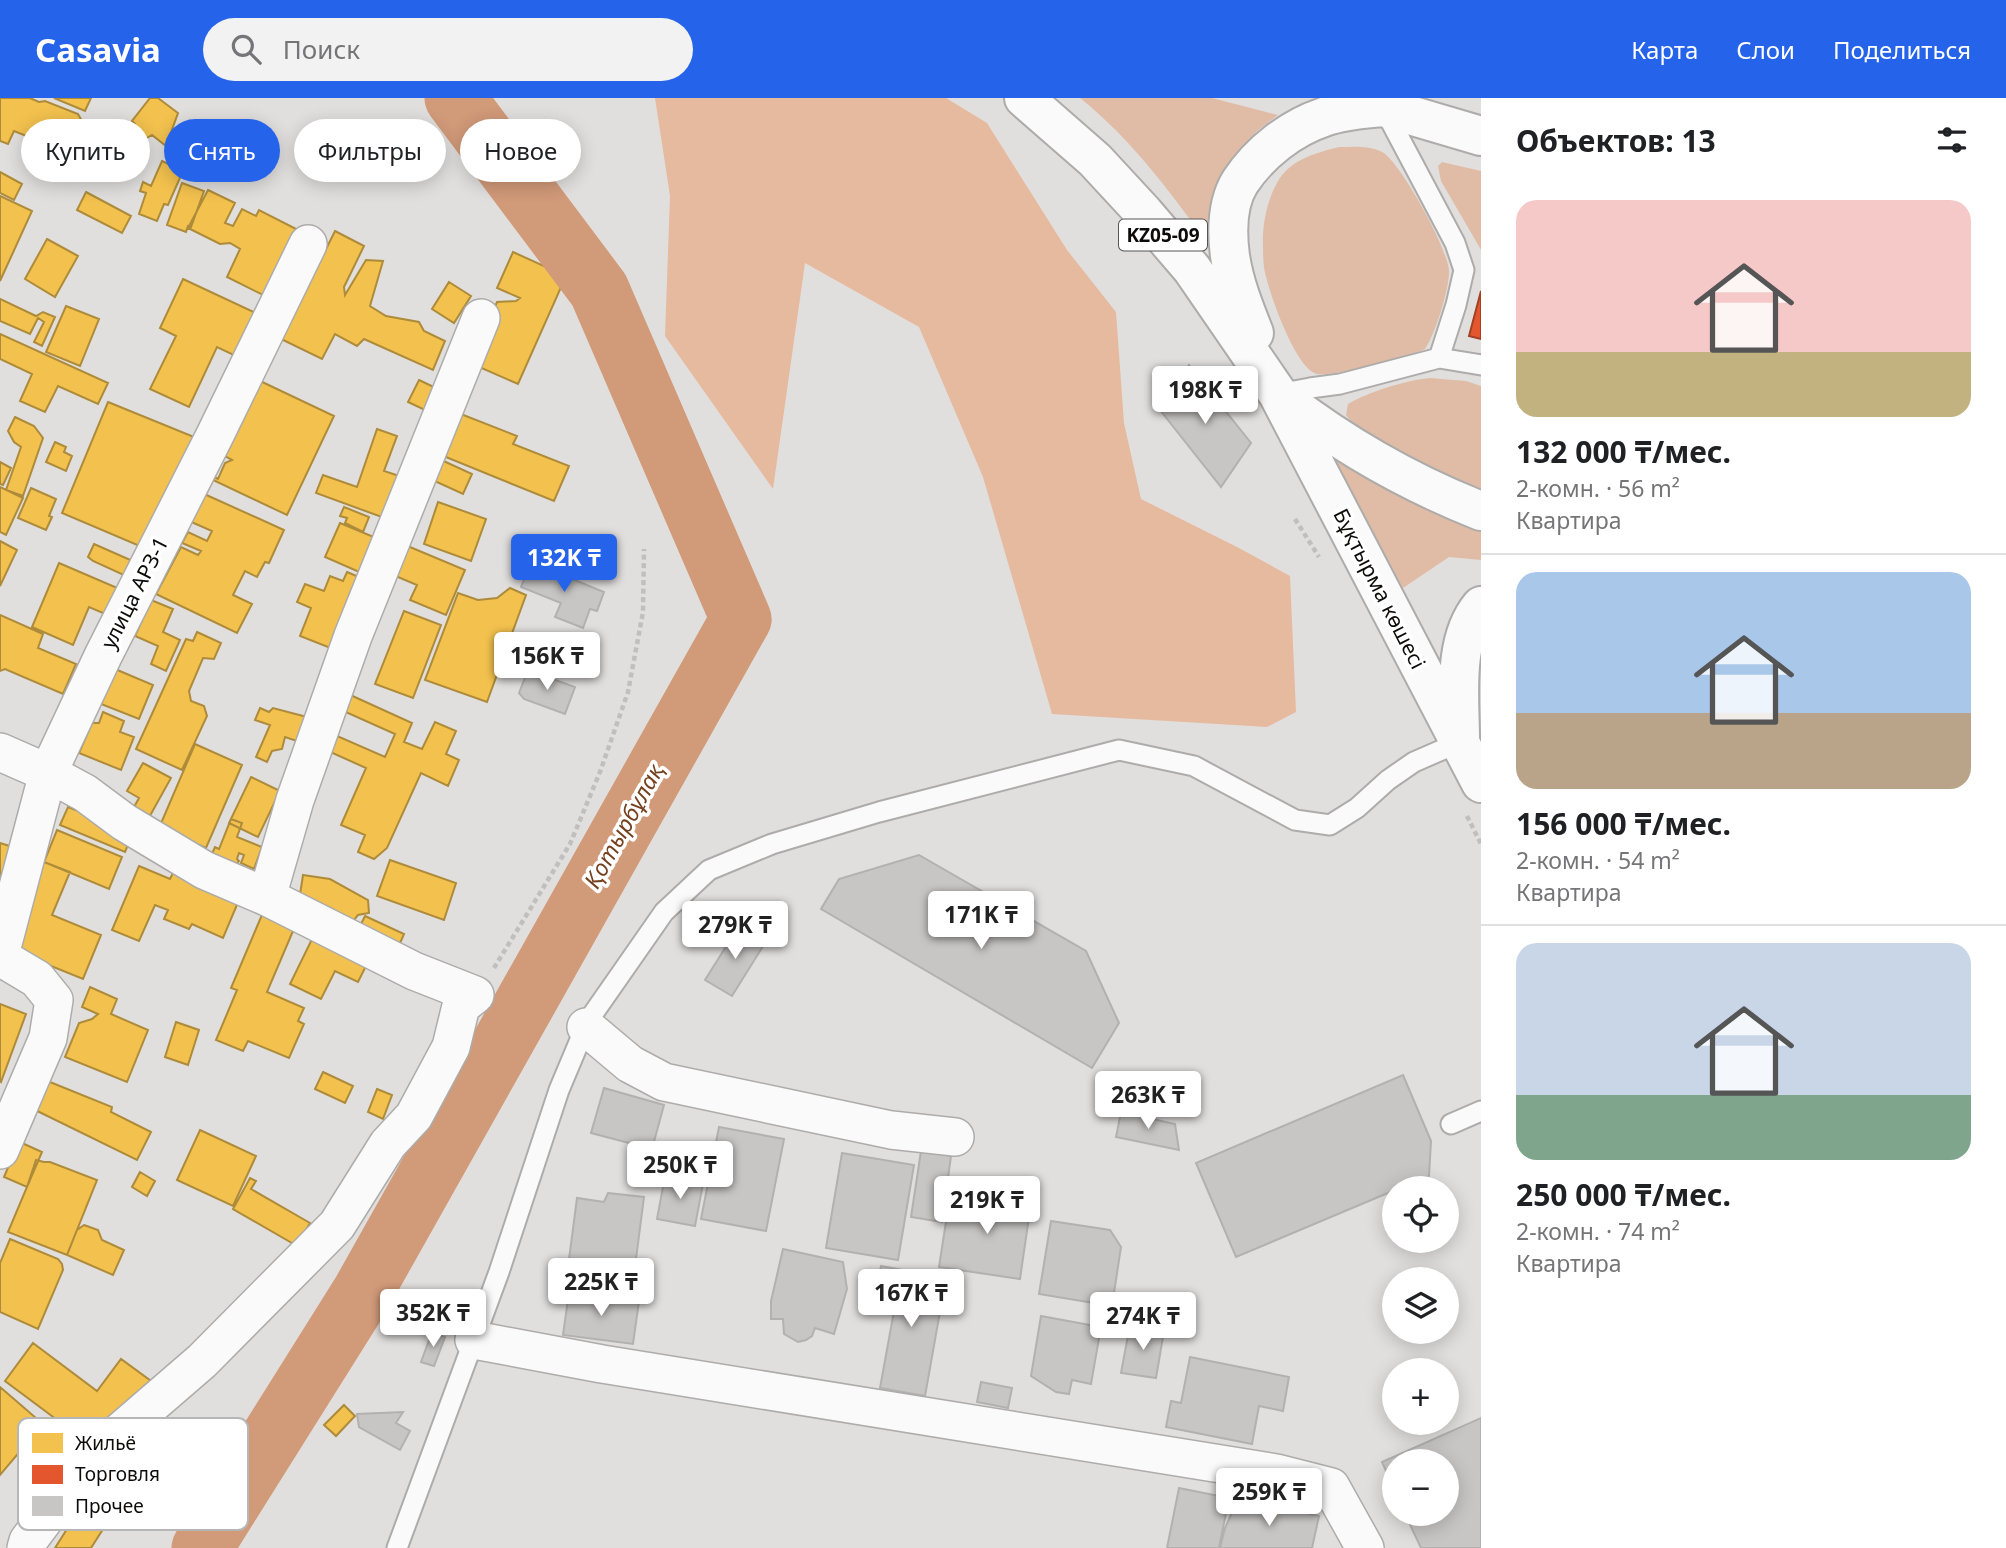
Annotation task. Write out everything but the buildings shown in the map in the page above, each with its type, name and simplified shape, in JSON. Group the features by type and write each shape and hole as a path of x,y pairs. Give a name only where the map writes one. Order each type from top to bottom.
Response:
{"main road":[{"name":"KZ05-09","path":"1024,98 1095,160 1144,213 1192,269 1278,394 1313,421 1390,470 1481,511"},
{"name":"KZ05-09","path":"1278,394 1237,289 1230,256 1231,204 1240,183 1280,139 1301,126 1326,116 1354,110 1367,102 1481,136"},
{"name":"Бұқтырма көшесі","path":"1278,394 1481,783"},
{"path":"1460,742 1460,673 1463,653 1471,618 1481,606"}],"street":[{"name":"улица АРЗ-1","path":"0,1150 48,1038 54,1000 37,979 0,956 48,772 308,244"},
{"path":"267,897 295,800 353,636 481,318"},
{"path":"0,752 48,772 85,793 124,822 204,870 267,897 414,971 475,995"},
{"path":"136,1418 202,1361 337,1225 387,1143 414,1116 451,1047 461,1006 475,995"},
{"path":"586,1027 630,1064 664,1082 891,1130 955,1137"},
{"path":"474,1340 602,1364 1276,1473 1331,1487 1365,1548"},
{"path":"26,1548 36,1530"}],"lane":[{"path":"1367,102 1472,272 1456,305 1439,358"},
{"path":"1278,394 1340,384 1439,358 1481,365"},
{"path":"397,1548 499,1272 559,1090 586,1027 626,964 664,912 709,870 772,844 879,812 1119,750 1194,766 1295,820 1330,825 1357,808 1388,780 1414,762 1460,742"},
{"path":"1451,1124 1481,1111"}],"path":[{"path":"475,995 505,952 570,844 600,772 628,692 643,612 643,549"}],"shaded area":[{"path":"655,98 946,98 987,123 1067,250 1116,312 1124,423 1141,499 1290,576 1296,712 1267,727 1052,714 983,477 919,327 805,263 773,489 665,336 670,196"},
{"path":"1080,98 1212,98 1278,115 1257,131 1229,167 1218,258 1137,153"},
{"path":"1339,147 1372,148 1390,159 1433,228 1449,272 1444,301 1425,349 1354,370 1317,374 1300,358 1276,309 1264,267 1263,229 1270,197 1282,175 1304,159"},
{"path":"1442,162 1481,171 1481,250 1441,181 1438,166"},
{"path":"1430,378 1466,381 1481,386 1481,491 1413,462 1353,424 1346,415 1348,404 1366,395 1399,384"},
{"path":"1316,432 1481,526 1481,560 1449,557 1403,588"}],"waterway":[{"name":"Қотырбұлақ","path":"248,1475 362,1293 741,619 599,290 455,98"},
{"name":"Қотырбұлақ","path":"202,1548 213,1530"}]}
